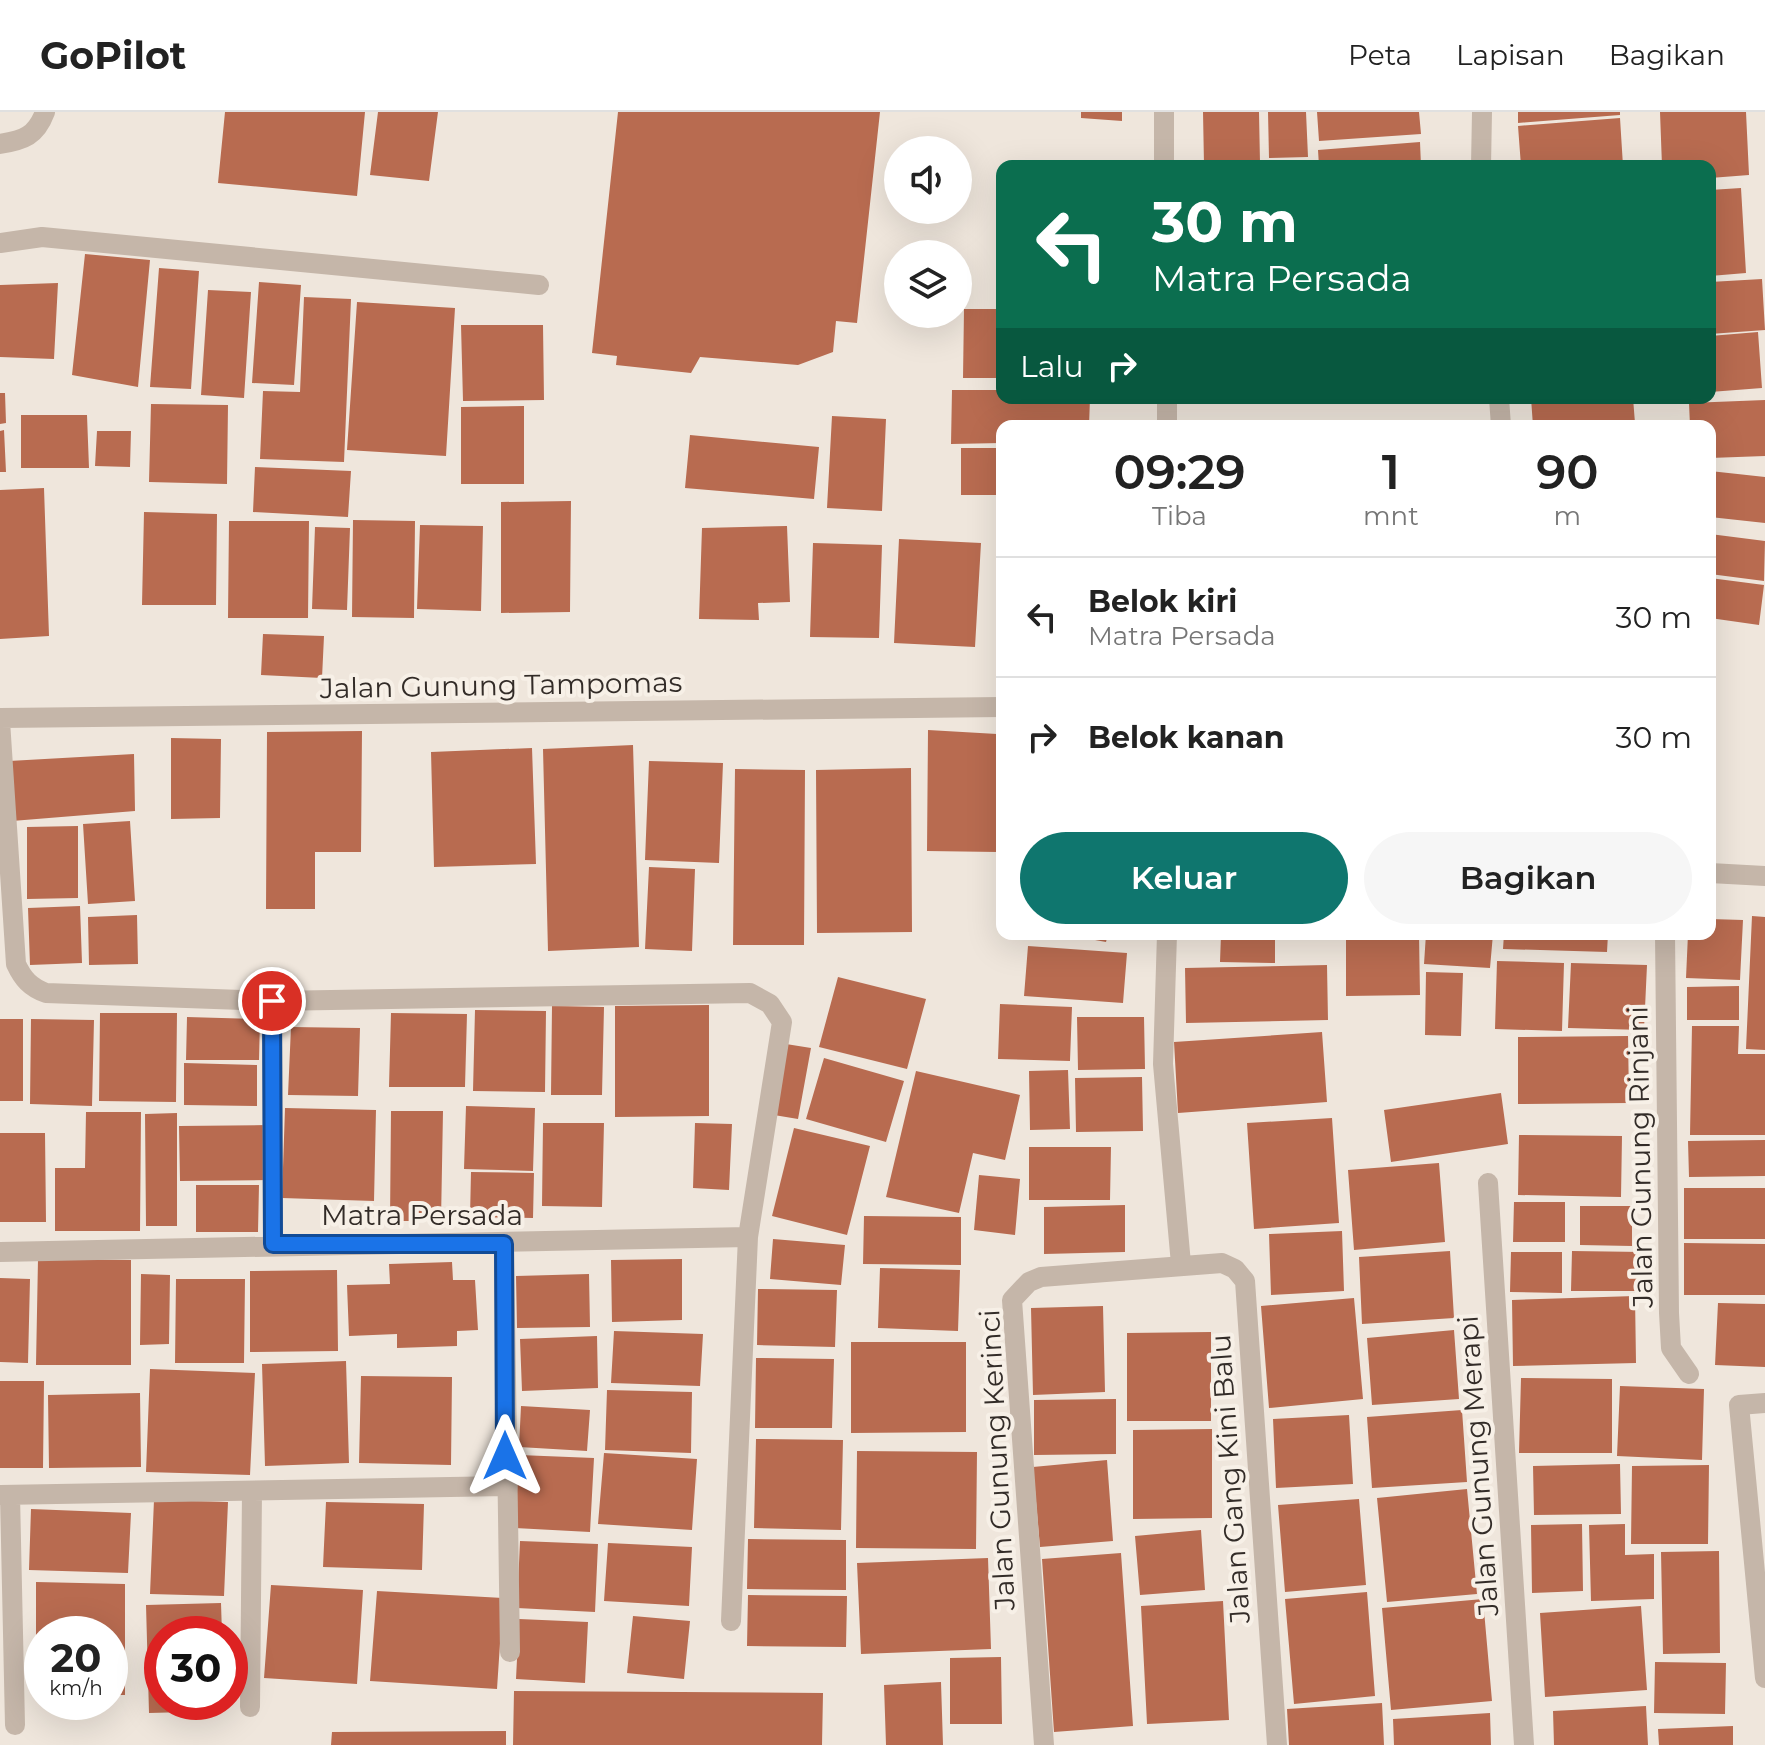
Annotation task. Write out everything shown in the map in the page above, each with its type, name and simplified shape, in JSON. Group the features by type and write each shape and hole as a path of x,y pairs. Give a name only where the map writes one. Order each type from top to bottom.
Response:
{"street":[{"path":"0,144 30,137 40,128 45,112"},
{"path":"1164,112 1164,160"},
{"path":"1481,160 1482,112"},
{"path":"0,243 42,237 539,285"},
{"name":"Jalan Gunung Tampomas","path":"0,719 996,707"},
{"path":"0,719 16,964 27,983 46,993 272,1001 750,993 770,1004 782,1022 748,1237 731,1621"},
{"path":"1716,873 1765,876"},
{"path":"1167,940 1163,1064 1181,1264"},
{"name":"Jalan Gunung Rinjani","path":"1665,940 1669,1313 1671,1348 1689,1374"},
{"path":"272,1001 273,1244"},
{"name":"Jalan Gunung Merapi","path":"1488,1183 1524,1745"},
{"name":"Matra Persada","path":"0,1252 273,1244 504,1244 748,1237"},
{"path":"504,1244 510,1652"},
{"name":"Jalan Gunung Kerinci","path":"1044,1745 1012,1300 1029,1282 1041,1277 1181,1264"},
{"name":"Jalan Gang Kini Balu","path":"1181,1264 1229,1264 1245,1281 1277,1745"},
{"path":"1765,1403 1739,1405 1765,1678"},
{"path":"15,1725 5,1495 506,1486"},
{"path":"250,1707 252,1491"}],"building":[{"path":"225,112 365,112 357,196 218,183"},
{"path":"378,112 438,112 429,181 370,175"},
{"path":"618,112 880,112 857,323 836,321 833,352 798,365 700,357 691,373 616,365 617,356 592,353"},
{"path":"1081,112 1122,112 1122,121 1081,118"},
{"path":"1203,112 1259,112 1260,160 1204,160"},
{"path":"1268,112 1306,112 1308,157 1269,158"},
{"path":"1317,112 1419,112 1421,134 1319,141"},
{"path":"1518,112 1620,112 1620,115 1518,123"},
{"path":"1660,112 1746,112 1749,175 1716,178 1716,160 1662,160"},
{"path":"1620,118 1623,160 1521,160 1518,126"},
{"path":"1420,142 1421,160 1319,160 1318,150"},
{"path":"1741,188 1746,273 1716,276 1716,190"},
{"path":"85,254 150,260 138,387 72,375"},
{"path":"159,268 199,271 191,389 150,387"},
{"path":"1762,279 1765,330 1716,334 1716,282"},
{"path":"259,282 301,285 294,385 252,383"},
{"path":"58,283 54,359 0,357 0,285"},
{"path":"208,290 251,292 244,398 201,395"},
{"path":"304,297 351,299 344,462 260,459 263,391 300,392"},
{"path":"357,302 455,308 446,456 347,450"},
{"path":"972,309 996,309 996,378 963,378 964,328 972,328"},
{"path":"461,325 543,325 544,400 463,401"},
{"path":"1758,332 1762,388 1716,392 1716,336"},
{"path":"952,390 996,390 996,404 1090,404 1089,420 996,420 996,443 951,444"},
{"path":"0,393 5,393 6,423 0,424"},
{"path":"1765,400 1765,456 1716,458 1716,420 1690,420 1689,404"},
{"path":"151,404 228,405 227,484 149,482"},
{"path":"1531,404 1633,404 1635,420 1533,420"},
{"path":"524,406 524,484 461,484 461,407"},
{"path":"21,415 87,415 89,468 21,468"},
{"path":"832,416 886,419 882,511 827,508"},
{"path":"4,430 6,472 0,472 0,431"},
{"path":"97,431 131,431 130,467 95,466"},
{"path":"690,435 819,447 814,499 685,488"},
{"path":"961,448 996,448 996,495 961,495"},
{"path":"255,467 351,471 348,517 253,512"},
{"path":"1716,472 1765,477 1765,523 1716,518"},
{"path":"44,488 49,636 0,639 0,490"},
{"path":"571,501 570,612 501,613 501,502"},
{"path":"144,512 217,514 216,605 142,605"},
{"path":"353,520 415,521 414,618 352,617"},
{"path":"229,521 309,521 308,618 228,618"},
{"path":"420,525 483,526 481,611 417,609"},
{"path":"787,526 790,602 758,603 759,620 699,619 702,528"},
{"path":"315,527 350,528 347,610 312,609"},
{"path":"1716,535 1765,541 1764,581 1716,575"},
{"path":"899,539 981,543 975,647 894,643"},
{"path":"813,543 882,545 879,638 810,637"},
{"path":"1716,579 1764,585 1759,625 1716,619"},
{"path":"263,634 324,636 322,678 261,675"},
{"path":"928,730 996,734 996,852 927,851"},
{"path":"362,731 361,852 315,852 315,909 266,909 267,732"},
{"path":"171,738 221,739 220,818 171,819"},
{"path":"633,745 639,947 548,951 543,749"},
{"path":"532,748 536,864 434,867 431,752"},
{"path":"134,754 135,811 12,821 9,761"},
{"path":"649,761 723,763 719,863 645,860"},
{"path":"911,768 912,932 817,933 816,770"},
{"path":"735,769 805,770 804,945 733,945"},
{"path":"130,821 135,901 88,904 83,824"},
{"path":"78,826 78,898 27,899 27,827"},
{"path":"649,867 695,869 692,951 645,949"},
{"path":"80,906 82,963 30,965 28,908"},
{"path":"137,915 138,964 89,965 88,917"},
{"path":"1752,916 1765,917 1765,1050 1746,1049"},
{"path":"1716,919 1743,920 1740,980 1686,978 1688,940 1716,940"},
{"path":"1221,940 1275,940 1275,963 1220,962"},
{"path":"1346,940 1419,940 1420,995 1346,996"},
{"path":"1426,940 1492,940 1490,968 1424,964"},
{"path":"1504,940 1608,940 1607,952 1503,949"},
{"path":"1028,946 1127,953 1123,1003 1024,996"},
{"path":"1497,961 1564,963 1562,1031 1495,1029"},
{"path":"1571,963 1647,965 1644,1030 1568,1028"},
{"path":"1327,965 1328,1020 1186,1023 1185,968"},
{"path":"1426,972 1463,973 1461,1036 1425,1035"},
{"path":"838,977 926,999 907,1069 819,1047"},
{"path":"1739,986 1739,1020 1687,1020 1687,987"},
{"path":"1000,1004 1072,1007 1070,1061 998,1059"},
{"path":"709,1005 709,1116 615,1117 615,1006"},
{"path":"552,1006 604,1007 602,1095 551,1095"},
{"path":"475,1010 546,1011 545,1092 473,1091"},
{"path":"100,1013 177,1013 176,1102 99,1101"},
{"path":"391,1013 467,1014 465,1087 389,1087"},
{"path":"187,1017 260,1019 259,1060 186,1060"},
{"path":"1077,1017 1144,1017 1145,1069 1078,1070"},
{"path":"0,1019 23,1019 23,1101 0,1101"},
{"path":"31,1019 94,1020 92,1106 30,1104"},
{"path":"1692,1026 1739,1026 1738,1054 1765,1054 1765,1135 1690,1135"},
{"path":"291,1027 360,1028 358,1096 288,1095"},
{"path":"1322,1032 1327,1102 1178,1113 1174,1042"},
{"path":"1628,1036 1629,1103 1518,1104 1518,1037"},
{"path":"786,1044 811,1048 798,1119 774,1115"},
{"path":"824,1058 904,1081 886,1142 806,1119"},
{"path":"184,1063 257,1065 257,1106 184,1105"},
{"path":"1068,1070 1070,1129 1030,1130 1029,1071"},
{"path":"916,1071 1020,1095 1005,1160 973,1153 959,1213 886,1197"},
{"path":"1142,1077 1143,1131 1076,1132 1075,1078"},
{"path":"1501,1093 1508,1144 1391,1162 1384,1110"},
{"path":"466,1106 535,1108 533,1171 464,1169"},
{"path":"285,1108 376,1110 374,1201 282,1198"},
{"path":"391,1111 443,1111 441,1221 390,1221"},
{"path":"86,1112 141,1112 140,1231 55,1231 55,1168 85,1168"},
{"path":"177,1113 177,1226 146,1226 145,1114"},
{"path":"1332,1118 1339,1223 1254,1229 1247,1123"},
{"path":"543,1123 604,1123 602,1207 542,1206"},
{"path":"695,1123 732,1124 729,1190 693,1188"},
{"path":"267,1125 267,1180 180,1181 179,1126"},
{"path":"794,1128 870,1146 847,1235 772,1216"},
{"path":"0,1133 45,1133 46,1222 0,1222"},
{"path":"1519,1135 1622,1136 1621,1197 1518,1195"},
{"path":"1765,1140 1765,1176 1689,1177 1688,1141"},
{"path":"1029,1147 1111,1147 1110,1200 1029,1200"},
{"path":"1439,1163 1445,1242 1354,1250 1348,1170"},
{"path":"471,1172 534,1173 533,1218 470,1217"},
{"path":"979,1175 1020,1179 1015,1235 974,1230"},
{"path":"196,1185 259,1185 258,1232 196,1232"},
{"path":"1684,1188 1765,1188 1765,1239 1684,1239"},
{"path":"1514,1202 1565,1202 1565,1242 1513,1242"},
{"path":"1125,1205 1125,1252 1044,1254 1044,1207"},
{"path":"1580,1206 1632,1206 1632,1246 1580,1245"},
{"path":"864,1216 961,1217 961,1265 863,1264"},
{"path":"1342,1231 1344,1291 1271,1295 1269,1234"},
{"path":"773,1239 845,1245 841,1285 770,1279"},
{"path":"1684,1243 1765,1244 1765,1295 1684,1295"},
{"path":"1450,1251 1454,1318 1362,1324 1359,1257"},
{"path":"1572,1251 1643,1252 1642,1291 1571,1291"},
{"path":"1511,1252 1562,1252 1562,1293 1510,1292"},
{"path":"38,1259 131,1260 131,1365 36,1365"},
{"path":"682,1259 682,1320 612,1322 611,1260"},
{"path":"452,1262 453,1280 475,1280 478,1330 457,1331 457,1346 397,1348 397,1334 349,1336 347,1285 390,1284 389,1264"},
{"path":"880,1268 960,1270 958,1331 878,1328"},
{"path":"337,1270 338,1351 250,1352 250,1271"},
{"path":"141,1274 170,1275 169,1344 140,1345"},
{"path":"589,1274 590,1327 517,1328 516,1276"},
{"path":"0,1278 30,1279 28,1363 0,1362"},
{"path":"176,1279 245,1279 244,1363 175,1363"},
{"path":"758,1289 837,1290 835,1347 757,1345"},
{"path":"1635,1296 1636,1363 1513,1366 1512,1300"},
{"path":"1354,1298 1363,1399 1269,1408 1261,1306"},
{"path":"1718,1303 1765,1304 1765,1367 1715,1365"},
{"path":"1103,1306 1105,1392 1033,1395 1031,1308"},
{"path":"1454,1330 1459,1399 1372,1405 1367,1338"},
{"path":"614,1331 703,1334 700,1386 611,1383"},
{"path":"1211,1332 1211,1421 1127,1421 1127,1333"},
{"path":"597,1336 598,1388 522,1391 520,1339"},
{"path":"851,1342 966,1342 966,1432 851,1433"},
{"path":"756,1358 834,1359 832,1428 755,1428"},
{"path":"346,1361 349,1463 265,1466 262,1364"},
{"path":"150,1369 255,1373 250,1475 146,1472"},
{"path":"361,1376 452,1377 451,1465 359,1463"},
{"path":"1521,1378 1612,1379 1612,1453 1519,1453"},
{"path":"0,1381 44,1381 43,1468 0,1468"},
{"path":"1620,1386 1704,1389 1702,1460 1617,1456"},
{"path":"607,1390 692,1392 691,1453 605,1450"},
{"path":"140,1393 141,1467 49,1468 48,1395"},
{"path":"1116,1399 1116,1454 1034,1455 1034,1400"},
{"path":"521,1406 590,1410 587,1451 519,1447"},
{"path":"1462,1410 1467,1482 1372,1488 1367,1417"},
{"path":"1349,1415 1353,1484 1276,1488 1273,1419"},
{"path":"1212,1429 1212,1518 1133,1519 1133,1430"},
{"path":"756,1439 843,1440 841,1530 754,1528"},
{"path":"857,1451 977,1452 976,1549 856,1548"},
{"path":"604,1453 697,1459 692,1530 598,1524"},
{"path":"519,1455 594,1458 590,1532 515,1528"},
{"path":"1107,1460 1113,1541 1040,1547 1033,1467"},
{"path":"1620,1464 1621,1514 1534,1515 1533,1466"},
{"path":"1709,1465 1708,1544 1631,1544 1632,1466"},
{"path":"1467,1489 1477,1594 1387,1602 1377,1498"},
{"path":"1359,1499 1366,1585 1285,1592 1278,1505"},
{"path":"154,1500 228,1502 224,1596 150,1594"},
{"path":"326,1502 424,1504 422,1570 323,1567"},
{"path":"31,1509 131,1513 128,1573 29,1570"},
{"path":"1582,1524 1583,1591 1532,1593 1531,1525"},
{"path":"1625,1524 1625,1555 1654,1554 1654,1599 1591,1601 1589,1525"},
{"path":"1201,1530 1205,1590 1140,1595 1135,1536"},
{"path":"748,1539 846,1540 846,1590 747,1589"},
{"path":"520,1541 598,1544 595,1612 517,1608"},
{"path":"608,1543 692,1547 689,1606 604,1601"},
{"path":"1719,1551 1720,1653 1663,1654 1661,1552"},
{"path":"1121,1553 1133,1726 1054,1732 1042,1559"},
{"path":"988,1558 991,1649 861,1654 857,1563"},
{"path":"36,1582 125,1584 125,1616 36,1616"},
{"path":"271,1585 363,1590 357,1684 264,1678"},
{"path":"377,1591 503,1598 497,1689 370,1681"},
{"path":"1367,1592 1375,1696 1294,1704 1285,1599"},
{"path":"748,1595 847,1596 846,1647 747,1646"},
{"path":"1483,1599 1492,1701 1391,1710 1382,1608"},
{"path":"1223,1601 1229,1720 1147,1724 1141,1606"},
{"path":"221,1603 221,1616 146,1616 146,1605"},
{"path":"1641,1606 1647,1690 1545,1697 1540,1613"},
{"path":"633,1616 690,1621 684,1679 627,1673"},
{"path":"519,1619 588,1622 585,1683 516,1679"},
{"path":"1001,1657 1002,1724 950,1724 950,1658"},
{"path":"1655,1662 1726,1663 1725,1714 1654,1713"},
{"path":"941,1682 943,1745 886,1745 884,1685"},
{"path":"514,1691 823,1693 822,1745 513,1745"},
{"path":"1382,1703 1384,1745 1289,1745 1287,1709"},
{"path":"1646,1706 1648,1745 1554,1745 1553,1711"},
{"path":"1490,1713 1491,1745 1394,1745 1393,1719"},
{"path":"1733,1726 1733,1745 1659,1745 1658,1729"},
{"path":"506,1731 506,1745 331,1745 332,1732"}],"route":[{"path":"272,1001 273,1244 504,1244 505,1456"}]}
